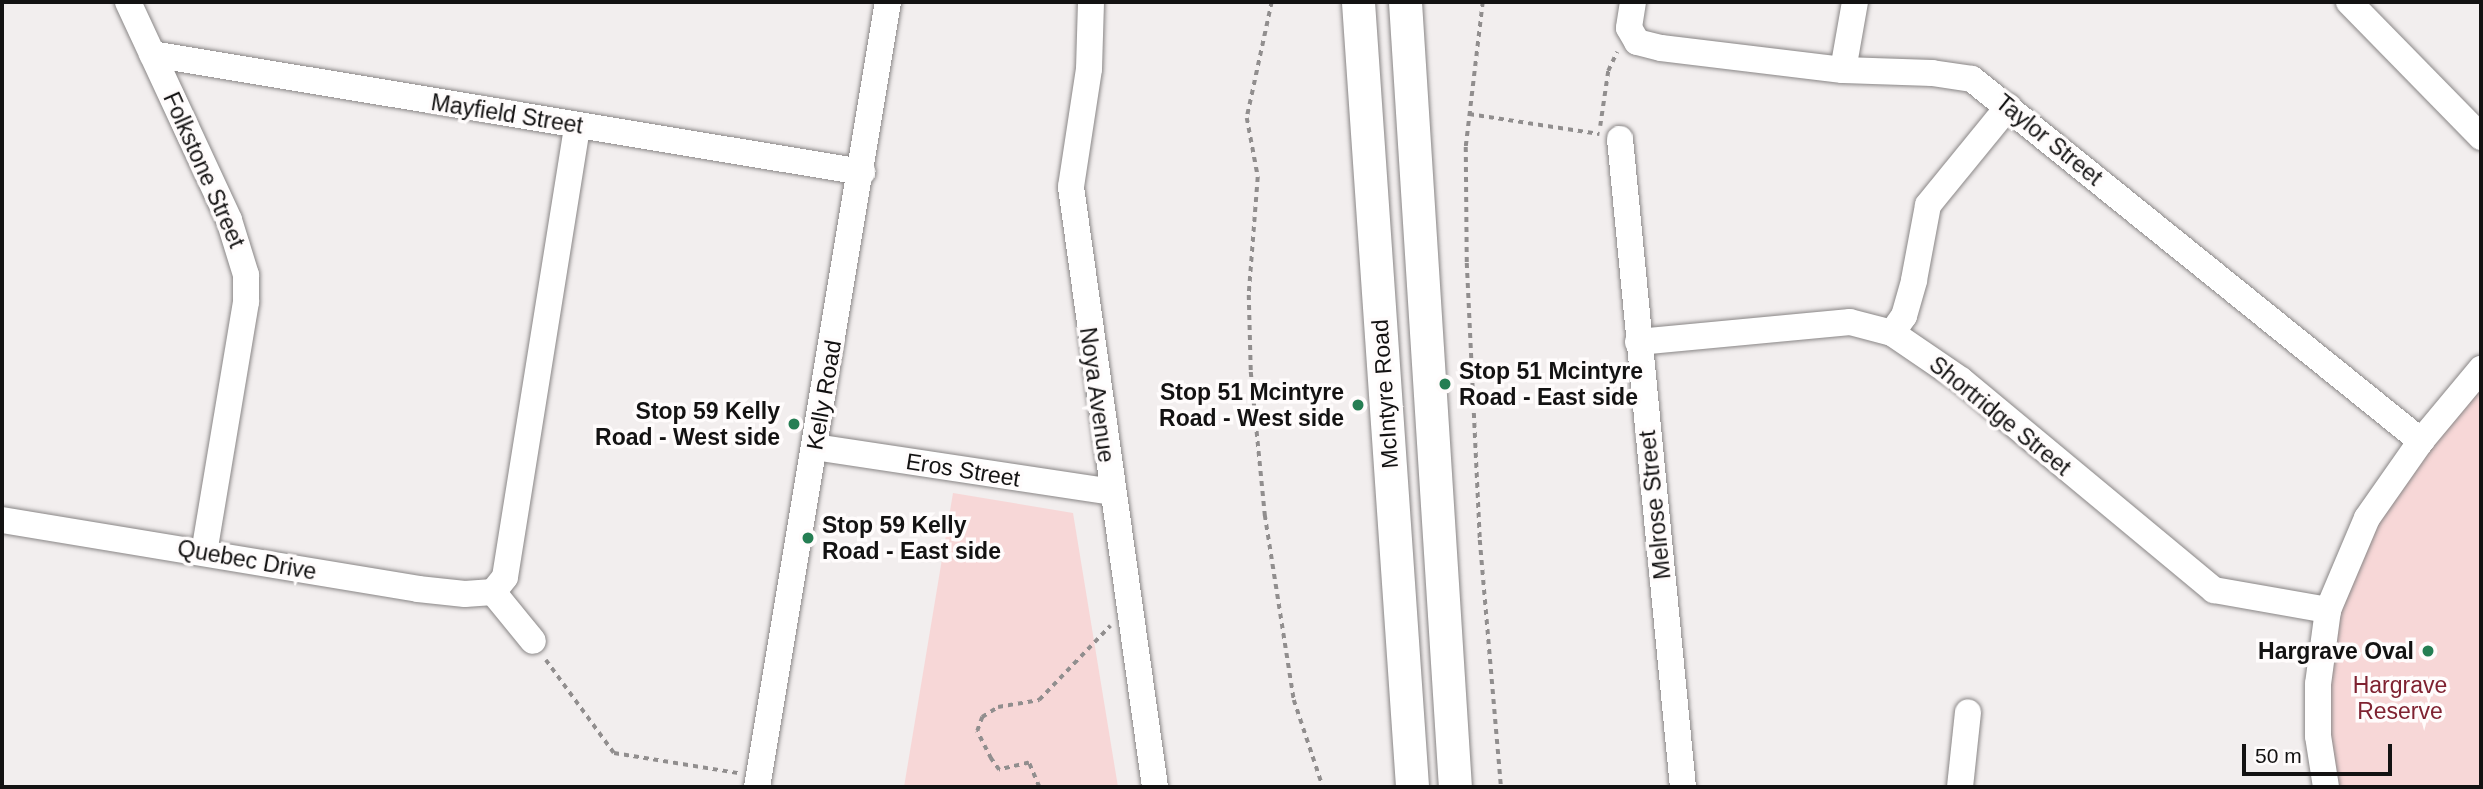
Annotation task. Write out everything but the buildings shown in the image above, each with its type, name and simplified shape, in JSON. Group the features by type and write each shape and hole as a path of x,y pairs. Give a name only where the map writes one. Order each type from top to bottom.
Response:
{"main road":[{"name":"McIntyre Road","path":"1357,2 1412,787"},
{"name":"McIntyre Road","path":"1405,2 1455,787"}],"street":[{"name":"Folkstone Street","path":"128,2 229,220 246,275 246,302 204,552"},
{"name":"Kelly Road","path":"758,782 862,172 888,2"},
{"name":"Noya Avenue","path":"1091,2 1089,69 1071,187 1111,492 1155,787"},
{"path":"1629,28 1633,2"},
{"path":"1843,70 1855,2"},
{"path":"2349,2 2481,137"},
{"name":"Taylor Street","path":"1629,28 1637,42 1661,48 1843,70 1972,79 2421,441"},
{"name":"Mayfield Street","path":"152,54 862,172"},
{"path":"1892,333 1904,316 1914,280 1928,205 2008,107"},
{"path":"533,641 493,592 505,577 577,126"},
{"name":"Melrose Street","path":"1609,137 1639,342 1683,787"},
{"name":"Shortridge Street","path":"1639,342 1850,322 1892,333 1961,380 2214,590 2328,610"},
{"path":"2326,787 2318,736 2328,610 2367,518 2421,441 2481,369"},
{"name":"Eros Street","path":"815,447 1111,492"},
{"name":"Quebec Drive","path":"2,520 418,589 465,594 493,592"},
{"path":"1960,787 1968,712"}],"path":[{"path":"1272,2 1247,118 1258,177 1249,295 1251,372 1265,515 1294,701 1323,787"},
{"path":"1483,2 1469,114 1467,250 1479,527 1501,787"},
{"path":"1469,114 1609,137 1608,71 1629,28"},
{"path":"1039,787 1029,763 999,770 990,759 977,731 982,717 998,707 1039,700 1102,633 1129,612"},
{"path":"533,641 614,753 758,782"}],"green space":[{"name":"Hargrave Reserve","path":"2481,369 2481,787 2331,787 2318,684 2367,518"},
{"path":"953,493 1073,513 1118,787 904,787"}],"place":[{"name":"Stop 51 Mcintyre Road - East side","path":"1445,384"},
{"name":"Stop 51 Mcintyre Road - West side","path":"1358,405"},
{"name":"Stop 59 Kelly Road - West side","path":"794,424"},
{"name":"Stop 59 Kelly Road - East side","path":"808,538"},
{"name":"Hargrave Oval","path":"2428,651"}]}
